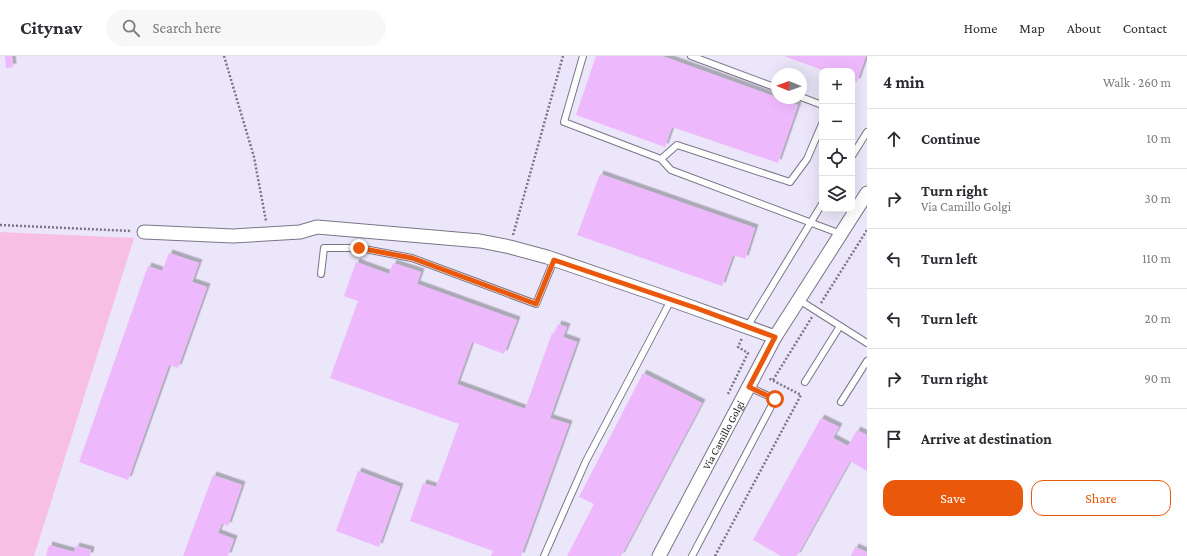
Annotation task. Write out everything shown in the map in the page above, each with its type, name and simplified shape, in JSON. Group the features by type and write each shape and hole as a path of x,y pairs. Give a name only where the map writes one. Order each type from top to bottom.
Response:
{"street":[{"name":"Via Camillo Golgi","path":"659,556 775,337 867,193"},
{"path":"144,232 233,236 300,232 317,227 472,240 510,247 554,260 775,337"}],"lane":[{"path":"583,56 564,122 661,159 671,170 841,234"},
{"path":"691,56 771,86"},
{"path":"807,100 819,104"},
{"path":"661,159 677,145 790,182 807,159 819,131"},
{"path":"855,151 867,132"},
{"path":"747,327 819,209"},
{"path":"321,274 324,248 359,248 412,258 536,304 554,260"},
{"path":"544,556 586,461 671,300"},
{"path":"799,300 867,343"},
{"path":"805,382 840,326"},
{"path":"841,402 867,361"},
{"path":"692,556 775,399 749,387"}],"path":[{"path":"224,56 254,157 269,234"},
{"path":"510,247 563,56"},
{"path":"0,225 144,232"},
{"path":"715,556 801,395 773,380 755,374"}],"shaded area":[{"path":"0,232 134,238 34,556 0,556"}],"building":[{"path":"5,56 12,56 13,67 6,68"},
{"path":"596,56 662,56 771,95 771,104 798,105 778,163 672,127 665,147 576,115"},
{"path":"784,56 866,56 857,82 855,82 855,68 819,69"},
{"path":"600,174 755,228 745,259 733,255 722,286 577,235"},
{"path":"169,253 199,263 192,282 207,287 178,368 169,365 128,480 79,462 148,266 162,271"},
{"path":"356,262 389,274 393,263 421,272 417,284 517,320 504,354 472,342 457,384 525,409 552,333 554,334 558,324 567,327 563,337 577,342 550,418 569,424 521,556 491,556 493,551 410,521 423,483 436,487 459,424 330,378 358,301 344,296"},
{"path":"643,373 702,403 621,556 567,556 594,504 579,497"},
{"path":"821,418 839,427 833,438 848,446 857,430 867,435 867,471 850,461 797,556 781,556 753,540"},
{"path":"358,471 400,487 379,547 336,531"},
{"path":"213,475 242,485 228,526 222,523 218,533 234,539 228,556 183,556"},
{"path":"49,545 74,552 76,546 91,550 90,556 46,556"},
{"path":"855,547 867,552 867,556 851,556"}],"route":[{"path":"359,248 412,258 536,304 554,260 696,308 775,337 749,387 775,399"}]}
